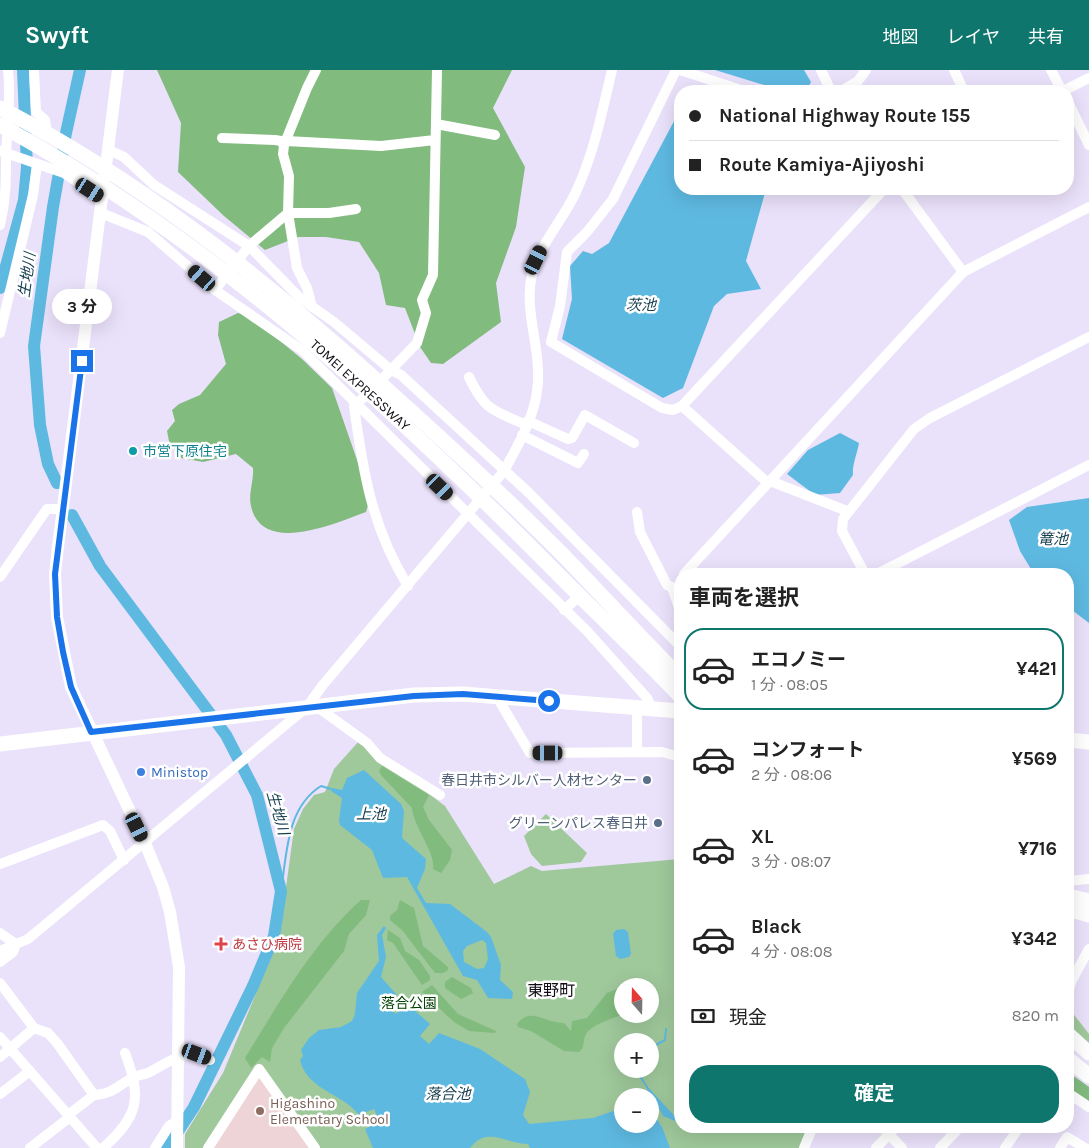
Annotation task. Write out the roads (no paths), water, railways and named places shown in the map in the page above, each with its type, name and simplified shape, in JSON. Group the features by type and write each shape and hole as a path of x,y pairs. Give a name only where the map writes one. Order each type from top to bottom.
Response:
{"highway":[{"name":"TOMEI EXPRESSWAY","path":"2,118 128,183 266,284 433,430 480,486"},
{"name":"TOMEI EXPRESSWAY","path":"2,118 51,153 126,200 203,254 307,338 480,486 674,675"},
{"path":"0,744 312,706 414,696 497,697 652,709 674,713"},
{"path":"1074,741 1089,742"},
{"path":"1074,911 1089,917"},
{"path":"1074,917 1089,917"},
{"path":"1074,1039 1089,1053"},
{"path":"1074,1049 1089,1061"},
{"path":"1074,1064 1089,1078"},
{"path":"1074,1069 1089,1078"}],"main road":[{"path":"118,70 62,509 55,574 57,617 71,687 145,843 163,887 175,938 179,967 177,1148"}],"street":[{"path":"34,70 36,112 45,120 52,164 50,167"},
{"path":"312,307 307,288 297,268 288,213 289,176 283,154 285,143 316,70"},
{"path":"388,373 418,343 426,313 422,300 433,276 437,70"},
{"path":"0,951 28,939 312,706 322,686 504,471 522,435 538,392 529,292 532,274 544,245 566,212 576,192 593,149 612,70"},
{"path":"676,70 613,199 587,232 567,252 560,306 552,342 662,408 673,410 682,406 878,195"},
{"path":"680,70 726,85"},
{"path":"821,70 828,85"},
{"path":"851,85 858,81 866,70"},
{"path":"954,70 961,85"},
{"path":"1051,70 1060,85"},
{"path":"0,225 7,186 3,153 10,104 6,74"},
{"path":"1074,86 1089,78"},
{"path":"1074,114 1089,144"},
{"path":"436,124 495,135"},
{"path":"222,138 275,140 285,143 381,146 435,140"},
{"path":"108,150 124,157 154,185 249,246 312,307 334,322 388,373 401,375 527,491 602,576 674,641"},
{"path":"3,153 50,167 103,198"},
{"path":"0,333 31,204 37,164"},
{"path":"906,195 963,272"},
{"path":"690,568 963,272 1089,207"},
{"path":"215,290 249,246 288,213 329,213 356,209"},
{"path":"101,213 148,232 215,290 303,351 360,401 468,515 587,631 647,698 652,709"},
{"path":"862,568 841,527 847,511 914,429 930,418 1089,337"},
{"path":"469,377 479,398 489,408 568,439 572,438 585,415 634,444"},
{"path":"360,401 354,406 371,503 385,547 408,586"},
{"path":"682,406 769,482 847,511"},
{"path":"522,435 578,463 584,454"},
{"path":"889,568 1089,465"},
{"path":"0,577 48,509 62,509"},
{"path":"637,512 640,532 647,548 667,585 672,587 674,593"},
{"path":"564,610 574,601"},
{"path":"497,697 530,753 662,752 674,755"},
{"path":"312,706 367,743 380,758 440,796"},
{"path":"637,708 637,752"},
{"path":"0,864 102,825 110,831 124,860"},
{"path":"1074,880 1089,879"},
{"path":"0,933 16,944"},
{"path":"0,962 13,952 16,944"},
{"path":"1074,976 1089,949"},
{"path":"0,983 34,1028 48,1033 57,1043 94,1095"},
{"path":"0,1057 34,1028"},
{"path":"0,1037 97,1148"},
{"path":"103,1148 125,1128 133,1114 134,1077 125,1053"},
{"path":"30,1148 94,1095 106,1095 134,1077 149,1073 167,1060 197,1054 210,1060"},
{"path":"208,1148 259,1069 314,1148"},
{"path":"0,1094 30,1071"},
{"path":"1074,1096 1089,1107"},
{"path":"155,1148 169,1126 177,1127"},
{"path":"804,1148 810,1133"},
{"path":"940,1148 954,1133"},
{"path":"1005,1148 1015,1133"},
{"path":"876,1148 889,1134 902,1148"},
{"path":"1060,1148 1067,1137 1085,1148"}],"water":[{"path":"715,70 804,70 811,82 809,85 764,85"},
{"name":"茨池","path":"674,121 674,195 764,195 746,261 761,289 727,294 714,306 683,388 663,398 562,339 572,299 570,266 583,251 592,254 609,243"},
{"path":"840,433 859,443 853,475 840,493 815,495 787,474 808,450"},
{"name":"篭池","path":"1089,498 1089,623 1074,612 1074,568 1030,568 1020,551 1009,520 1027,507"},
{"name":"上池","path":"364,770 401,804 404,811 402,838 426,859 425,869 417,888 426,903 450,904 487,932 491,937 501,965 500,980 513,992 512,999 488,998 477,980 463,976 407,877 383,878 372,850 340,825 342,798 331,791 332,788 342,790 347,778","holes":["482,940 486,943 488,959 484,968 477,969 464,962 463,951 467,946"]},
{"name":"落合池","path":"384,926 386,928 382,935 386,957 381,977 397,995 387,1006 396,1014 406,1003 430,1024 420,1036 429,1044 439,1033 480,1049 525,1079 530,1092 523,1115 529,1124 593,1118 614,1111 614,1133 659,1133 659,1122 670,1148 530,1148 528,1144 490,1137 476,1141 470,1148 373,1148 365,1129 380,1122 374,1109 359,1115 344,1101 317,1085 304,1070 300,1060 303,1056 301,1050 309,1038 319,1030 341,1027 352,1021 355,1014 357,993 379,961 377,935"},
{"path":"624,929 628,932 631,954 629,957 620,959 616,956 613,934 616,930"},
{"path":"659,1099 674,1115 674,1121 663,1116 659,1108"}],"waterway":[{"path":"0,288 24,200 27,167 23,70"},
{"name":"生地川","path":"57,483 48,464 40,425 34,346 53,207 66,133 80,70"},
{"name":"生地川","path":"72,515 100,566 226,735 257,795 281,891 274,936 253,986 194,1107 167,1148"},
{"path":"281,891 290,833 301,806 309,795 321,786 331,789"},
{"path":"659,1043 665,1040 666,1029"},
{"path":"641,1078 647,1087"}],"place":[{"name":"市営下原住宅","path":"133,451"},
{"name":"Ministop","path":"141,772"},
{"name":"春日井市シルバー人材センター","path":"647,780"},
{"name":"グリーンパレス春日井","path":"658,823"},
{"name":"あさひ病院","path":"221,944"},
{"name":"Higashino Elementary School","path":"260,1111"}],"district":[{"name":"東野町","path":"551,990"}],"park label":[{"name":"落合公園","path":"409,1003"}]}
